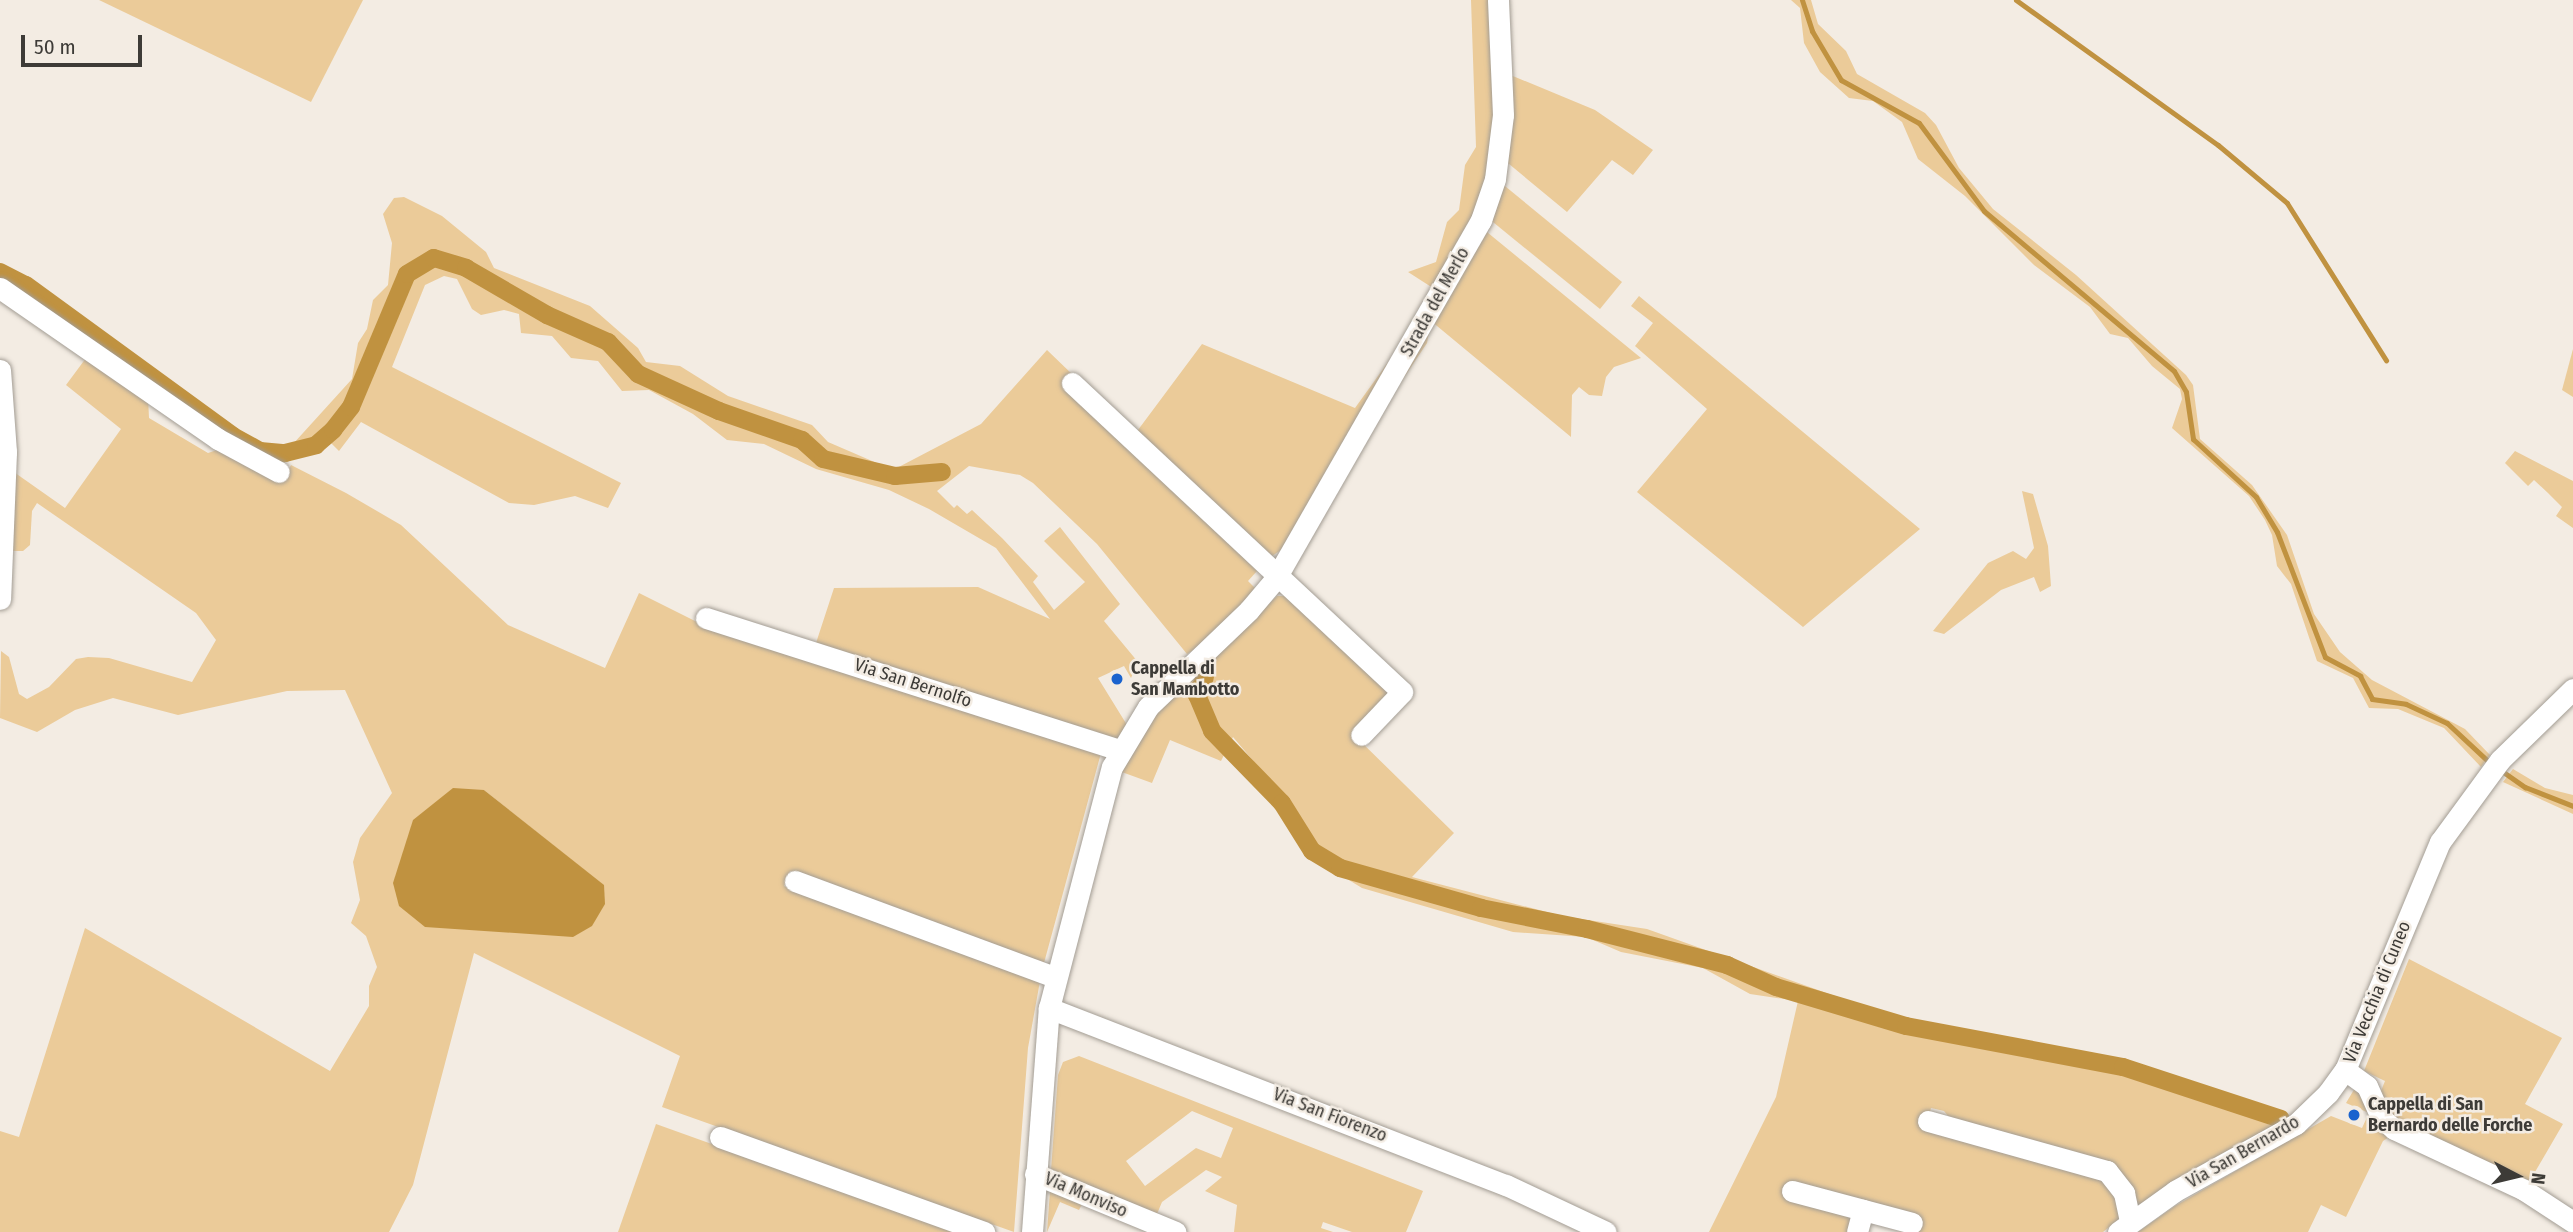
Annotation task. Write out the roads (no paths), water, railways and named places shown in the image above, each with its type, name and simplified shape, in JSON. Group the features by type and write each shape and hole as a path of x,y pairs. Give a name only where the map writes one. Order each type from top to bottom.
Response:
{"street":[{"name":"Strada del Merlo","path":"1276,578 1487,208 1498,162 1504,104 1498,0"},
{"path":"0,288 218,439 279,472"},
{"path":"0,370 6,452 0,599"},
{"path":"1072,383 1276,578 1402,692 1361,735"},
{"path":"1032,1232 1049,1008 1106,784 1120,750 1155,699 1249,610 1276,578"},
{"name":"Via San Bernolfo","path":"706,618 1120,750"},
{"name":"Via Vecchia di Cuneo","path":"2573,689 2494,767 2457,814 2426,871 2345,1070 2367,1086 2381,1118 2394,1129 2524,1189 2573,1222"},
{"path":"795,881 1055,977"},
{"name":"Via San Fiorenzo","path":"1049,1008 1506,1185 1606,1232"},
{"name":"Via San Bernardo","path":"2124,1227 2175,1191 2296,1124 2316,1107 2345,1070"},
{"name":"Via San Bernardo","path":"1928,1121 2106,1171 2124,1193 2124,1227"},
{"path":"720,1137 984,1232"},
{"name":"Via Monviso","path":"1035,1174 1176,1232"},
{"path":"1792,1191 1912,1223"},
{"path":"1857,1232 1863,1210"}],"waterway":[{"path":"1802,0 1812,31 1841,80 1919,123 1984,211 2174,371 2186,392 2193,439 2256,497 2277,532 2325,657 2360,676 2372,699 2406,704 2447,723 2491,764"},
{"path":"2016,0 2218,145 2287,203 2386,360"},
{"path":"0,272 26,285 233,436 260,451 285,453 316,445 333,430 351,407 407,274 434,258 466,268 547,315 608,342 638,374 719,411 802,440 823,459 895,476 942,472"},
{"path":"1205,677 1197,695 1212,731 1282,803 1312,851 1340,868 1481,908 1587,929 1727,965 1776,987 1906,1026 2123,1067 2281,1119"},
{"path":"2499,769 2525,787 2573,806"}],"place":[{"name":"Cappella di San Mambotto","path":"1117,679"},
{"name":"Cappella di San Bernardo delle Forche","path":"2354,1115"}]}
